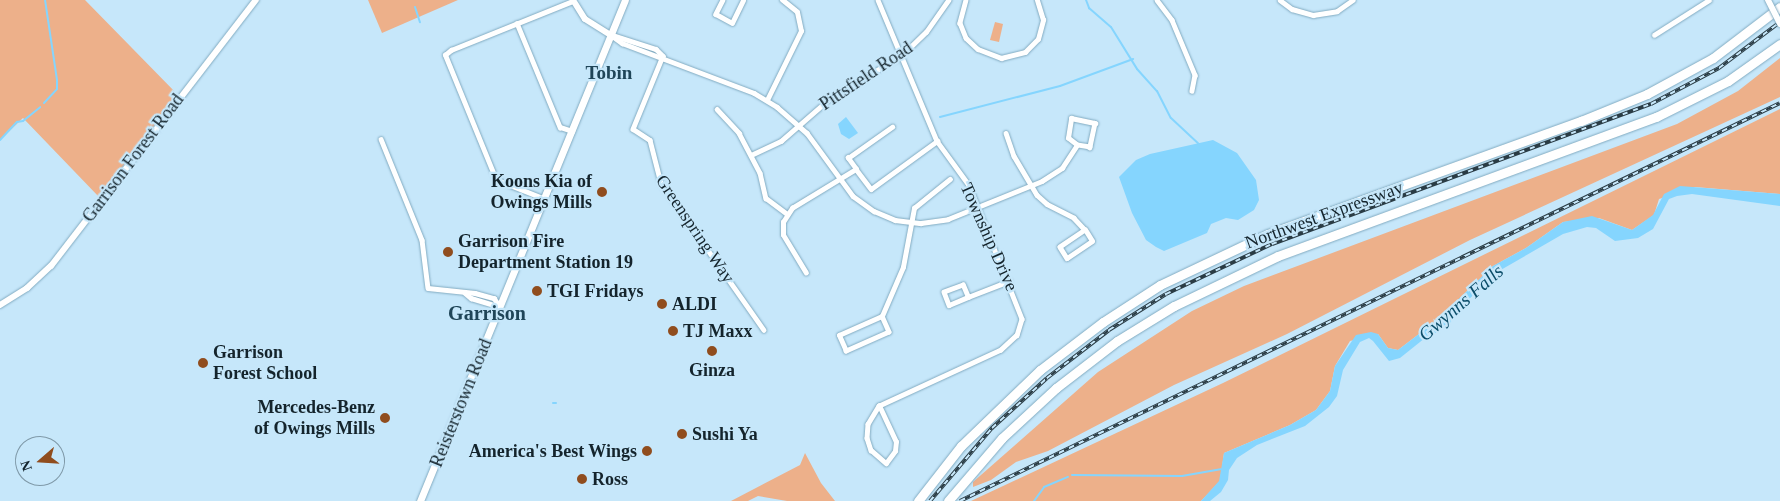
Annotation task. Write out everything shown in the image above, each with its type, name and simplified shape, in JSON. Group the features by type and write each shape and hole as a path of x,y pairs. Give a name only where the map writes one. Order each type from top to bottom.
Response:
{"highway":[{"name":"Northwest Expressway","path":"918,501 962,446 1026,383 1103,322 1160,286 1268,234 1581,121 1646,94 1713,58 1780,7"},
{"name":"Northwest Expressway","path":"948,501 962,482 1002,438 1056,388 1117,341 1174,306 1278,256 1656,118 1728,81 1780,44"}],"main road":[{"name":"Garrison Forest Road","path":"0,305 27,288 51,266 256,0"},
{"path":"573,0 588,21 611,35"},
{"name":"Reisterstown Road","path":"420,501 624,0"},
{"path":"1768,0 1780,24"}],"street":[{"path":"544,199 496,180 446,55 451,50 573,0"},
{"path":"723,0 716,14 732,22 743,0"},
{"path":"767,100 801,31 797,12 782,0"},
{"name":"Township Drive","path":"878,0 937,141 964,178 978,208 1009,281 1022,319 1020,330 1012,342 993,354 879,406"},
{"name":"Pittsfield Road","path":"751,155 781,141 834,96 902,55 926,32 948,0"},
{"path":"958,0 965,2 960,23 966,38 986,54 1008,58 1025,52 1038,38 1043,20 1037,0"},
{"path":"1157,0 1172,20 1195,76 1192,91"},
{"path":"1280,0 1294,9 1314,15 1337,11 1353,0"},
{"path":"1654,35 1708,0"},
{"path":"517,23 560,126 572,131"},
{"path":"611,35 646,54 663,56 767,100 798,125 840,181 868,208 887,217 911,223 942,221 1031,185 1062,168 1077,145"},
{"path":"611,35 625,36 656,49 663,56"},
{"name":"Greenspring Way","path":"663,56 633,129 650,140 661,183 764,330"},
{"path":"717,109 739,133 751,155 766,198 786,214"},
{"path":"1071,118 1095,123 1090,147 1077,145 1068,138 1071,118"},
{"path":"892,127 848,158 871,189 937,141"},
{"path":"1006,133 1014,156 1042,200 1074,218 1085,230 1092,241 1068,258 1060,247 1085,230"},
{"path":"381,139 422,240 428,288 494,298 500,307"},
{"path":"806,273 783,235 786,214 798,203 840,181 856,169"},
{"path":"882,316 889,332 846,350 839,335 882,316 903,267 916,205 950,179"},
{"path":"968,297 963,285 944,292 949,305 1009,281"},
{"path":"879,406 896,442 895,450 886,463 871,450 867,438 868,424 879,406"}],"shaded area":[{"path":"0,0 85,0 178,95 99,197 23,118 0,140"},
{"path":"368,0 458,0 382,33"},
{"path":"995,22 1003,24 999,42 990,40"},
{"path":"1780,58 1780,97 1470,240 1287,334 1174,385 1048,451 1016,462 991,480 973,487 973,482 1098,372 1192,311 1244,286 1677,124 1738,91"},
{"path":"1780,109 1780,194 1695,187 1659,199 1654,215 1632,230 1599,218 1563,222 1526,248 1493,266 1436,321 1398,350 1388,348 1378,334 1350,341 1335,366 1330,391 1316,410 1290,425 1224,453 1220,481 1201,501 971,501 1223,383"},
{"path":"805,453 821,483 835,501 787,501 758,496 748,501 731,501 800,465"}],"water":[{"path":"846,117 858,133 849,139 841,134 838,124"},
{"path":"1213,140 1237,153 1256,180 1259,200 1254,210 1238,220 1226,218 1211,224 1207,233 1164,251 1146,240 1132,213 1119,177 1136,160 1150,154"},
{"name":"Gwynns Falls","path":"1680,186 1780,194 1780,206 1692,194 1669,199 1653,229 1638,238 1615,241 1596,228 1587,227 1563,234 1499,271 1468,300 1447,327 1425,338 1400,358 1389,361 1369,338 1360,342 1343,370 1337,396 1329,407 1305,426 1257,445 1237,458 1229,470 1228,480 1221,492 1210,501 1201,501 1219,481 1224,453 1290,425 1316,410 1330,391 1335,366 1356,335 1371,332 1378,334 1388,348 1398,350 1436,321 1493,266 1526,248 1563,222 1592,216 1632,230 1653,215 1664,194"}],"waterway":[{"path":"44,103 57,89 45,0"},
{"path":"1086,0 1089,8 1111,27 1137,69 1157,91 1171,118 1198,143"},
{"path":"415,7 420,22"},
{"path":"940,117 1060,86 1133,59"},
{"path":"0,140 17,122 23,121 40,107"},
{"path":"1072,475 1182,476 1220,469"},
{"path":"1034,501 1044,487 1068,477"}],"railway":[{"path":"930,501 992,428 1047,378 1109,330 1166,294 1272,244 1651,104 1719,68 1780,22"},
{"path":"960,501 1780,103"}],"place":[{"name":"Koons Kia of Owings Mills","path":"602,192"},
{"name":"Garrison Fire Department Station 19","path":"448,252"},
{"name":"TGI Fridays","path":"537,291"},
{"name":"ALDI","path":"662,304"},
{"name":"TJ Maxx","path":"673,331"},
{"name":"Ginza","path":"712,351"},
{"name":"Garrison Forest School","path":"203,363"},
{"name":"Mercedes-Benz of Owings Mills","path":"385,418"},
{"name":"Sushi Ya","path":"682,434"},
{"name":"America's Best Wings","path":"647,451"},
{"name":"Ross","path":"582,479"}],"district":[{"name":"Tobin","path":"609,73"},
{"name":"Garrison","path":"487,313"}]}
